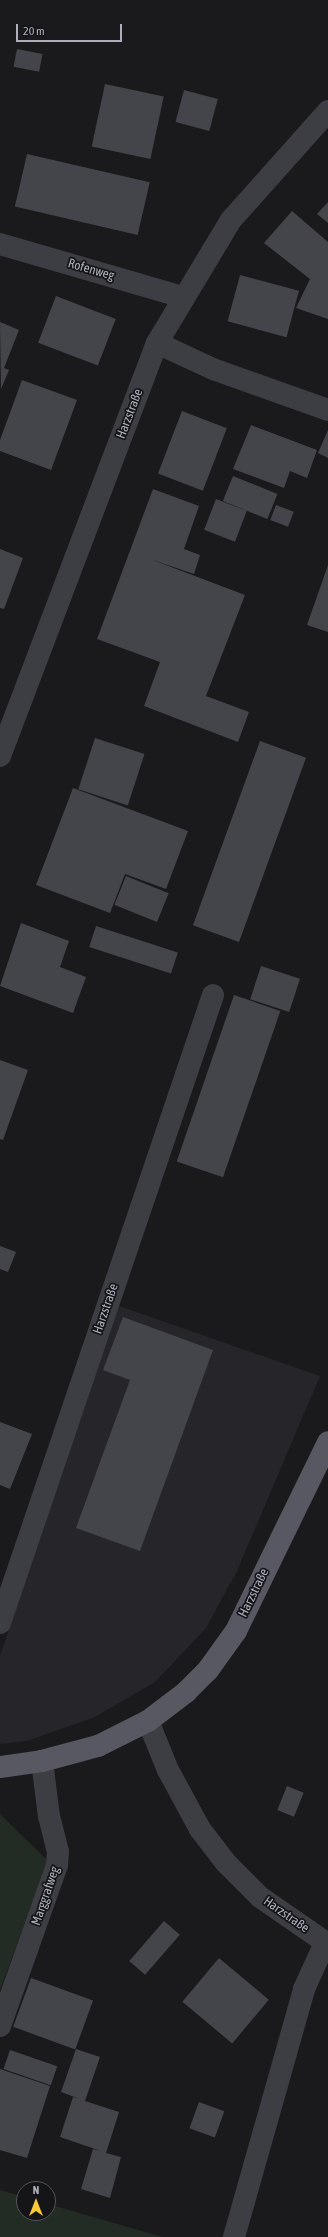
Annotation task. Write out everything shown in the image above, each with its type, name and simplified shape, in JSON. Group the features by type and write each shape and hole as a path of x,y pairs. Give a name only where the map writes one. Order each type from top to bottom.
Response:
{"main road":[{"name":"Harzstraße","path":"0,1767 42,1761 98,1746 148,1721 186,1692 208,1670 236,1631 328,1442"}],"street":[{"name":"Harzstraße","path":"0,756 156,343 231,220 328,111"},
{"name":"Rofenweg","path":"0,244 183,297"},
{"path":"156,343 213,369 328,410"},
{"name":"Harzstraße","path":"0,1623 213,995"},
{"name":"Harzstraße","path":"148,1721 168,1770 182,1797 200,1829 226,1863 260,1897 327,1943"},
{"name":"Marggrafweg","path":"0,2026 58,1865 58,1852 49,1817 42,1761"},
{"path":"234,2237 304,1989 327,1943"}],"shaded area":[{"path":"119,1306 320,1376 237,1571 206,1628 155,1682 95,1717 27,1741 0,1744 0,1656"},
{"path":"0,1814 48,1861 0,1990"},
{"path":"0,2190 16,2195 16,2221 56,2221 56,2206 163,2237 0,2237"}],"building":[{"path":"17,49 43,54 39,72 14,67"},
{"path":"105,84 164,96 150,159 92,147"},
{"path":"184,90 218,99 209,131 175,122"},
{"path":"27,154 150,182 138,235 15,207"},
{"path":"328,202 328,223 317,214"},
{"path":"292,211 328,242 328,319 296,308 310,279 264,243"},
{"path":"240,275 299,291 286,337 228,321"},
{"path":"56,296 116,319 98,366 38,343"},
{"path":"0,322 19,330 4,368 9,370 1,389"},
{"path":"22,380 77,400 51,470 0,451 0,440"},
{"path":"182,411 227,428 203,491 158,474"},
{"path":"251,425 317,450 307,478 290,471 284,488 233,469"},
{"path":"328,430 328,458 318,453"},
{"path":"233,476 278,494 267,519 223,501"},
{"path":"153,489 199,506 184,549 200,555 194,574 150,559 245,595 206,696 249,712 238,742 144,706 160,662 97,639"},
{"path":"216,499 247,511 235,542 204,530"},
{"path":"276,505 294,512 288,527 270,520"},
{"path":"0,549 23,558 4,609 0,608"},
{"path":"328,565 328,632 307,625"},
{"path":"95,738 144,754 128,805 78,789"},
{"path":"260,741 306,758 239,942 193,925"},
{"path":"73,788 188,831 166,889 125,874 110,913 36,885"},
{"path":"126,876 169,893 157,922 114,905"},
{"path":"21,923 69,941 60,967 86,977 73,1013 0,986"},
{"path":"96,926 178,953 171,973 89,947"},
{"path":"261,966 300,979 289,1012 250,999"},
{"path":"234,995 280,1011 223,1177 177,1161"},
{"path":"0,1060 28,1070 3,1140 0,1139"},
{"path":"0,1246 16,1252 8,1272 0,1269"},
{"path":"123,1317 213,1350 140,1551 76,1528 130,1380 103,1370"},
{"path":"0,1422 32,1434 10,1489 0,1485"},
{"path":"287,1786 304,1793 294,1817 277,1810"},
{"path":"164,1921 180,1935 145,1975 129,1961"},
{"path":"219,1958 269,2000 232,2043 182,2002"},
{"path":"31,1978 93,2001 75,2049 13,2027"},
{"path":"76,2049 100,2057 85,2101 119,2112 106,2153 121,2157 110,2198 81,2189 93,2149 101,2151 60,2137 73,2097 80,2099 61,2092"},
{"path":"10,2050 57,2066 51,2085 3,2069"},
{"path":"0,2069 50,2086 27,2158 0,2150"},
{"path":"199,2102 224,2111 215,2138 189,2128"}]}
